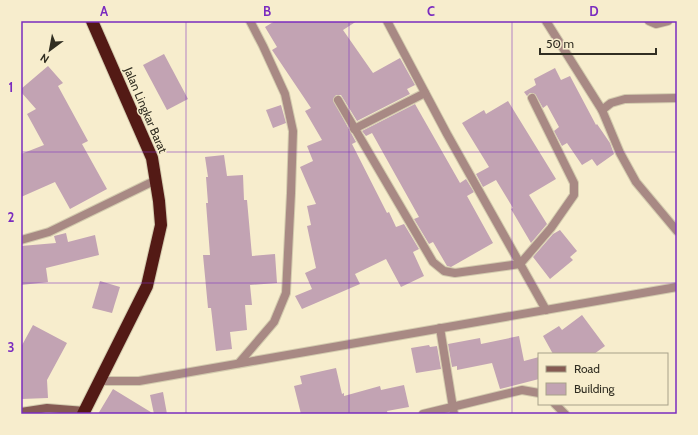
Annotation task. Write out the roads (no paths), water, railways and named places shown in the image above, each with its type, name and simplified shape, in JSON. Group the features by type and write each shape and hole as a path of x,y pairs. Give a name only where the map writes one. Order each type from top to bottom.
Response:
{"highway":[{"name":"Jalan Lingkar Barat","path":"84,413 147,286 161,225 152,158 92,21"}],"main road":[{"path":"21,412 48,408 84,413"}],"street":[{"path":"239,363 274,322 286,293 293,131 285,94 250,21"},
{"path":"387,21 424,93 546,310"},
{"path":"546,21 602,110 620,153 636,182 677,231"},
{"path":"648,21 656,24 668,21"},
{"path":"354,129 424,93"},
{"path":"338,100 427,252 439,268 444,271 455,273 520,264 551,228 574,195 574,183 532,98"},
{"path":"602,110 611,103 625,99 677,98"},
{"path":"21,240 49,232 156,180"},
{"path":"100,382 139,381 677,287"},
{"path":"440,328 454,411"},
{"path":"423,414 454,411 522,390 538,393"},
{"path":"556,405 565,414"}]}
